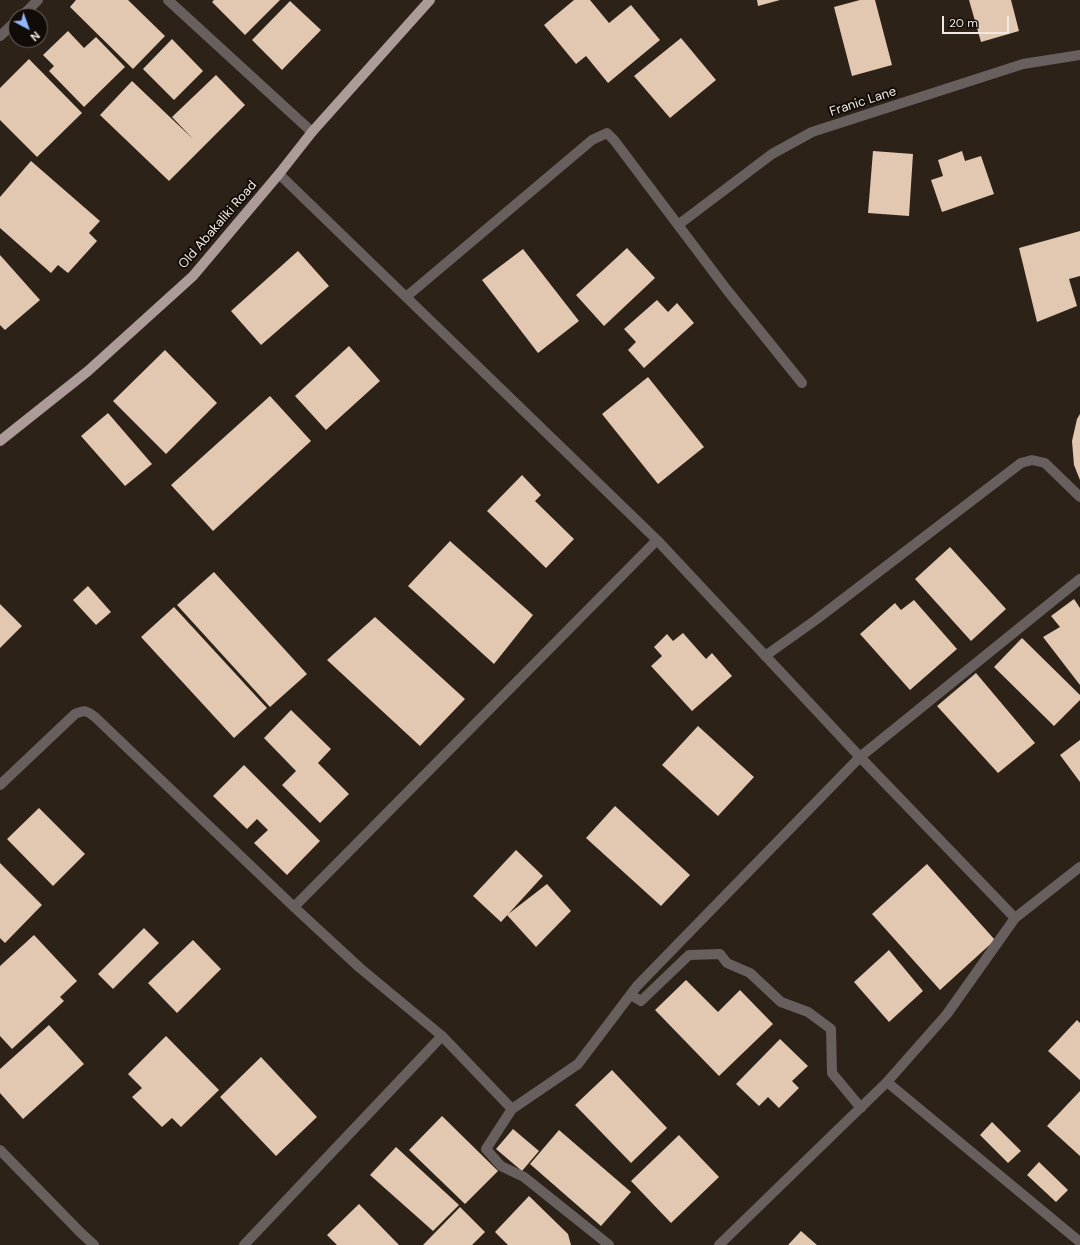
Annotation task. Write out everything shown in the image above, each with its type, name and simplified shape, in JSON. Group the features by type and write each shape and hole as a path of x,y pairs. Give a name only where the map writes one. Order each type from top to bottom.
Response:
{"main road":[{"name":"Old Abakaliki Road","path":"0,441 88,371 193,276 279,174 312,132 430,0"}],"street":[{"path":"30,8 38,0"},
{"path":"168,0 312,132"},
{"path":"0,36 8,28"},
{"name":"Franic Lane","path":"678,225 772,154 812,132 1023,64 1080,55"},
{"path":"406,297 592,140 607,134 614,140 727,290 802,383"},
{"path":"279,174 657,540 860,757 1016,918"},
{"path":"765,656 1021,463 1032,460 1045,463 1080,497"},
{"path":"294,907 657,540"},
{"path":"609,1245 524,1177 501,1166 486,1148 512,1109 578,1064 637,986 860,757 1080,579"},
{"path":"0,785 75,714 83,711 88,712 360,968 442,1036 512,1109"},
{"path":"719,1245 887,1082 947,1014 1016,918 1080,867"},
{"path":"631,995 641,1001 689,955 720,954 727,963 750,973 781,1002 808,1012 831,1029 832,1073 861,1108"},
{"path":"244,1245 442,1036"},
{"path":"887,1082 1080,1242"},
{"path":"0,1150 94,1245"}],"building":[{"path":"76,0 128,0 165,36 133,69 70,7"},
{"path":"214,0 280,0 245,35 212,2"},
{"path":"574,0 590,0 609,23 631,5 660,40 608,83 586,56 576,64 544,25"},
{"path":"757,0 780,0 758,6"},
{"path":"860,0 875,0 892,65 852,76 834,7"},
{"path":"969,0 1011,0 1019,31 981,42"},
{"path":"290,1 321,30 282,70 252,40"},
{"path":"68,31 84,48 96,37 125,67 84,107 49,71 54,66 43,55"},
{"path":"681,38 716,80 670,118 634,76"},
{"path":"172,39 203,71 174,100 143,69"},
{"path":"29,59 82,113 37,157 0,120 0,88"},
{"path":"216,75 245,105 169,181 100,115 132,81 193,139 172,117"},
{"path":"873,151 913,154 909,216 868,213"},
{"path":"962,151 965,161 981,156 994,194 942,212 931,180 943,176 938,160"},
{"path":"31,161 100,221 89,233 97,241 68,273 58,265 51,273 0,228 0,197"},
{"path":"1080,231 1080,276 1069,279 1077,306 1037,322 1019,248"},
{"path":"627,248 655,278 604,326 576,295"},
{"path":"523,249 579,321 538,353 482,280"},
{"path":"298,251 329,286 261,345 231,311"},
{"path":"0,255 40,300 5,330 0,325"},
{"path":"657,300 668,312 677,303 694,323 644,368 628,350 636,342 624,329"},
{"path":"349,346 380,381 326,430 295,396"},
{"path":"165,350 217,403 166,454 113,401"},
{"path":"648,377 704,447 658,484 602,414"},
{"path":"270,396 311,441 213,531 171,485"},
{"path":"108,413 152,464 125,486 81,436"},
{"path":"1080,414 1080,480 1074,465 1072,441 1077,419"},
{"path":"522,475 541,495 535,501 574,539 546,568 487,511"},
{"path":"450,541 533,615 494,664 408,586"},
{"path":"950,547 1006,609 971,641 915,579"},
{"path":"214,572 307,674 270,707 177,605"},
{"path":"88,586 111,612 96,625 73,600"},
{"path":"1074,599 1080,608 1080,685 1043,637 1060,627 1051,616"},
{"path":"914,600 957,649 910,690 860,634 895,603 901,610"},
{"path":"0,604 22,626 0,648"},
{"path":"174,607 267,708 234,738 141,637"},
{"path":"375,617 465,699 420,746 327,660"},
{"path":"683,633 706,659 712,653 732,676 692,711 651,666 662,656 654,647 667,634 673,641"},
{"path":"1022,638 1080,695 1080,700 1054,726 994,667"},
{"path":"976,673 1035,743 998,773 937,706"},
{"path":"291,710 331,749 318,763 349,794 320,823 282,785 296,771 264,738"},
{"path":"698,726 754,777 718,816 662,765"},
{"path":"1080,740 1080,782 1060,755"},
{"path":"244,765 320,841 287,875 254,843 268,830 257,819 247,829 213,796"},
{"path":"615,806 690,875 661,906 586,838"},
{"path":"39,808 85,854 53,886 7,839"},
{"path":"516,850 543,876 501,922 473,896"},
{"path":"0,863 42,905 5,943 0,938"},
{"path":"927,864 995,940 940,990 872,914"},
{"path":"547,884 571,911 536,947 507,915"},
{"path":"144,928 159,943 113,989 98,974"},
{"path":"34,935 77,981 60,997 64,1001 12,1049 0,1036 0,966"},
{"path":"193,940 221,969 177,1013 148,983"},
{"path":"889,950 923,991 889,1022 854,982"},
{"path":"686,980 718,1012 740,990 773,1024 719,1076 655,1010"},
{"path":"1077,1020 1080,1023 1080,1080 1048,1051"},
{"path":"49,1025 84,1064 23,1119 0,1093 0,1069"},
{"path":"166,1036 219,1090 181,1127 172,1118 162,1127 132,1097 142,1088 128,1074"},
{"path":"780,1039 808,1066 792,1081 799,1088 779,1108 768,1097 759,1106 736,1084"},
{"path":"261,1057 317,1117 276,1156 220,1097"},
{"path":"612,1070 667,1128 631,1163 575,1105"},
{"path":"1080,1091 1080,1156 1047,1126"},
{"path":"442,1116 498,1171 465,1204 409,1150"},
{"path":"992,1122 1021,1151 1008,1163 980,1135"},
{"path":"513,1129 539,1151 522,1171 496,1149"},
{"path":"559,1130 631,1192 601,1226 530,1164"},
{"path":"679,1135 719,1177 671,1223 631,1181"},
{"path":"396,1147 459,1205 433,1231 370,1175"},
{"path":"1039,1162 1068,1190 1056,1202 1027,1175"},
{"path":"529,1196 568,1234 571,1245 508,1245 495,1232"},
{"path":"359,1204 399,1245 337,1245 327,1235"},
{"path":"460,1207 485,1232 472,1245 423,1245"},
{"path":"801,1231 817,1245 788,1245"}]}
